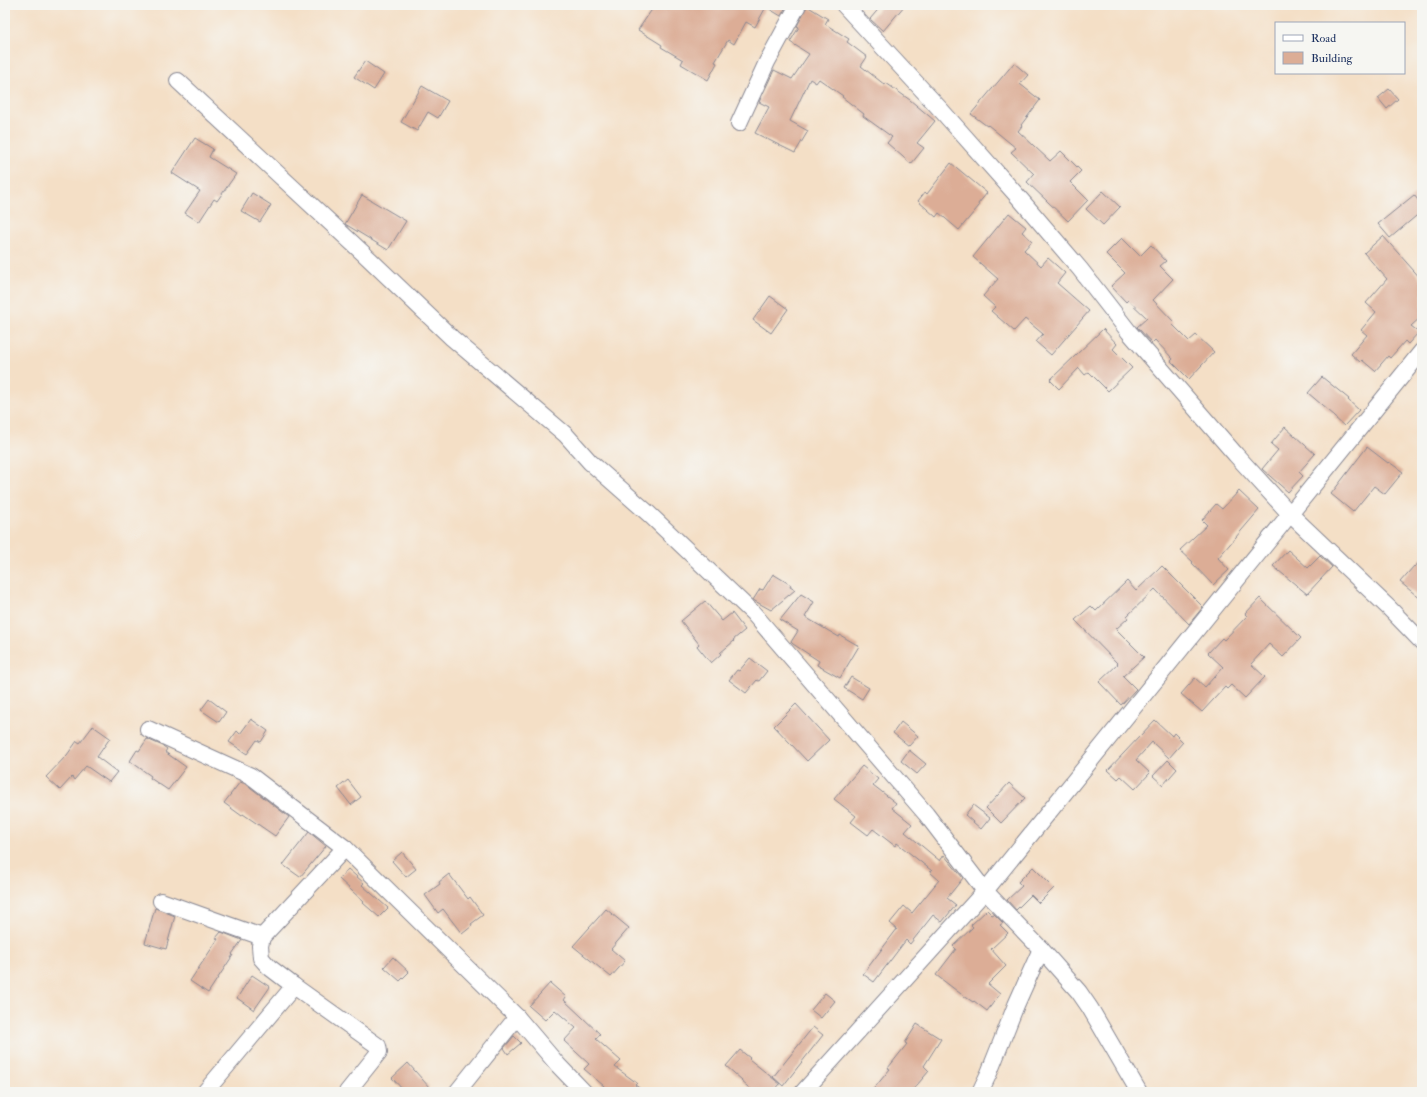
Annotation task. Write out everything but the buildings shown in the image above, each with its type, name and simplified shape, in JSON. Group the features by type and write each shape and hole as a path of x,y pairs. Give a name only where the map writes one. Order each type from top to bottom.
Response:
{"street":[{"path":"739,123 767,62 798,5"},
{"path":"844,5 941,110 1021,200 1080,269 1129,332 1236,456 1290,514 1389,608 1422,642"},
{"path":"178,81 452,338 566,435 590,462 649,514 752,613 926,814 985,891 1042,949 1083,997 1139,1092"},
{"path":"803,1092 985,891 1422,351"},
{"path":"148,728 251,776 278,795 345,848 517,1017 558,1065 584,1092"},
{"path":"345,848 262,937 261,958 269,967 294,986 378,1046 379,1052 347,1092"},
{"path":"161,900 262,937"},
{"path":"980,1092 1016,1005 1042,949"},
{"path":"205,1092 294,986"},
{"path":"457,1092 517,1017"}]}
